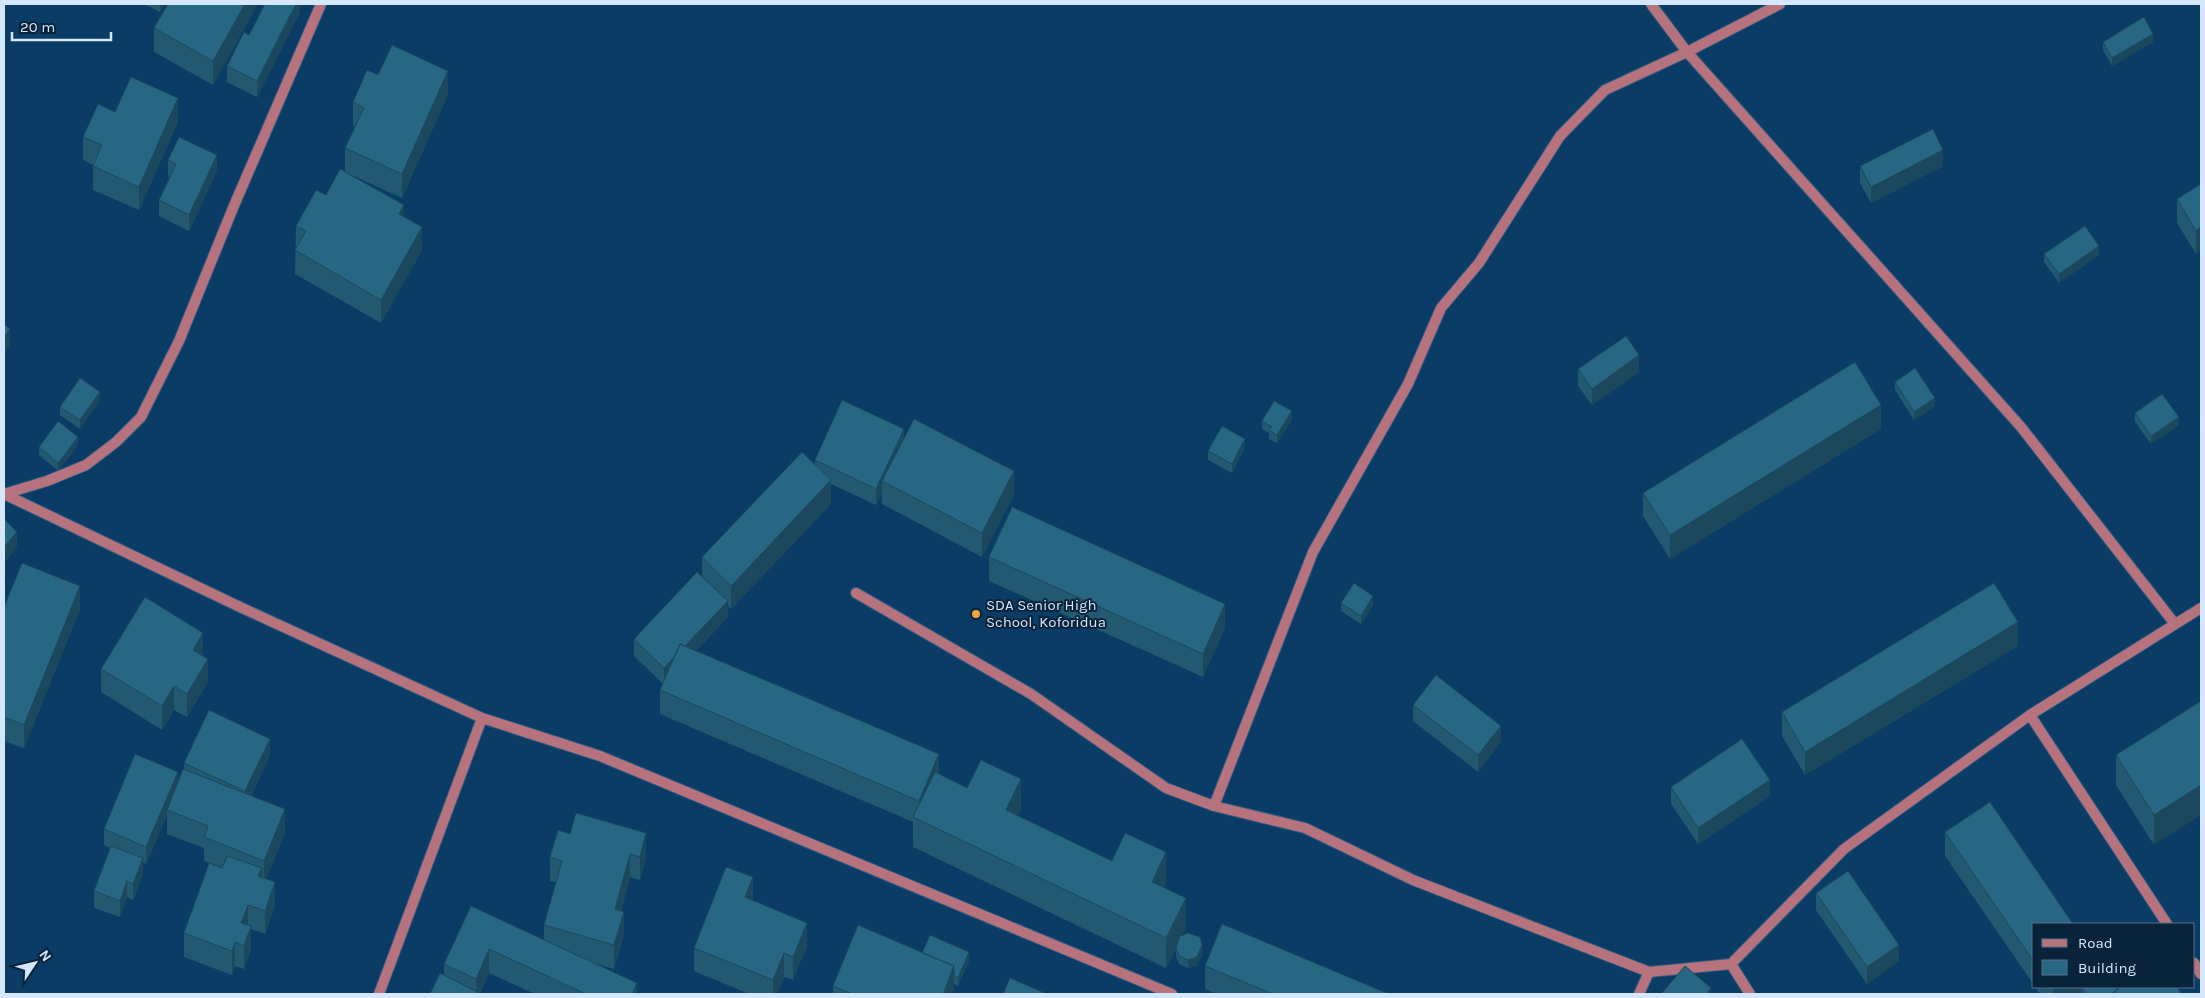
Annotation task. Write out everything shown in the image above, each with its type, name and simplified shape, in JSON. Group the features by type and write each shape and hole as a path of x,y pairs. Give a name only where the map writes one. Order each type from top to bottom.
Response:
{"street":[{"path":"4,494 46,481 86,465 116,442 140,417 179,341 232,208 321,4"},
{"path":"1651,4 1688,52 2021,427 2175,624"},
{"path":"1214,806 1312,552 1408,384 1441,308 1479,262 1560,136 1605,90 1688,52 1780,4"},
{"path":"4,494 240,607 482,718 600,756 1172,994"},
{"path":"856,593 1031,694 1166,788 1214,806 1305,828 1413,880 1650,972 1731,964 1844,850 2030,715 2201,608"},
{"path":"2030,715 2166,923"},
{"path":"379,994 482,718"},
{"path":"1731,964 1750,994"},
{"path":"1639,994 1650,972"}],"building":[{"path":"168,4 245,4 213,61 154,28"},
{"path":"265,4 296,4 257,81 227,66 244,32 249,35"},
{"path":"2144,17 2153,34 2112,58 2103,42"},
{"path":"392,45 448,71 402,174 345,148 364,108 353,102 367,70 378,75"},
{"path":"131,77 178,98 139,187 93,166 102,145 83,137 98,104 115,112"},
{"path":"1933,129 1943,150 1871,187 1860,166"},
{"path":"179,137 217,155 189,215 159,200 176,164 168,160"},
{"path":"340,169 404,205 399,214 422,227 381,300 295,250 306,231 296,226 316,190 326,195"},
{"path":"2201,184 2201,227 2196,231 2177,199"},
{"path":"2085,226 2099,246 2059,274 2044,254"},
{"path":"4,324 10,329 4,337"},
{"path":"1626,336 1639,355 1592,389 1578,369"},
{"path":"1855,362 1881,405 1670,535 1643,493"},
{"path":"1915,368 1935,398 1914,412 1895,382"},
{"path":"80,378 100,392 80,420 60,407"},
{"path":"2162,394 2179,417 2151,436 2135,413"},
{"path":"842,400 904,429 876,489 815,460"},
{"path":"1274,401 1292,411 1277,435 1269,430 1272,427 1262,421"},
{"path":"914,419 1014,471 982,533 882,481"},
{"path":"58,421 78,437 58,463 39,447"},
{"path":"1222,426 1245,439 1232,464 1208,451"},
{"path":"802,452 831,480 731,586 702,557"},
{"path":"1012,507 1225,604 1203,654 989,557"},
{"path":"4,519 17,532 4,547"},
{"path":"22,563 80,586 24,725 4,717 4,607"},
{"path":"697,572 728,601 685,646 680,644 675,656 664,668 634,639"},
{"path":"1354,583 1373,596 1361,616 1341,603"},
{"path":"1994,583 2018,622 1805,752 1782,712"},
{"path":"145,597 203,633 193,650 208,659 187,694 174,686 162,706 101,669"},
{"path":"680,644 939,754 919,801 660,690"},
{"path":"1436,675 1501,726 1478,755 1413,705"},
{"path":"2201,701 2201,785 2154,815 2116,755"},
{"path":"209,710 270,739 245,791 184,763"},
{"path":"1742,739 1770,780 1698,828 1671,787"},
{"path":"135,754 178,772 146,847 104,829"},
{"path":"981,760 1021,779 1006,810 1112,861 1125,833 1166,852 1152,882 1186,898 1166,938 913,817 935,772 967,788"},
{"path":"183,769 285,809 264,861 204,837 208,826 167,810"},
{"path":"1990,802 2072,923 2032,923 2032,959 1945,832"},
{"path":"576,813 646,833 640,857 630,854 615,909 624,912 614,945 544,925 562,861 550,857 558,830 570,834"},
{"path":"111,846 143,858 133,884 127,881 120,901 94,891"},
{"path":"227,856 262,868 258,876 275,882 265,911 248,905 241,923 251,926 244,946 235,942 232,951 184,933 209,863 222,868"},
{"path":"726,867 753,877 745,897 807,923 793,957 784,953 773,980 694,948"},
{"path":"1848,871 1899,945 1867,967 1816,893"},
{"path":"471,906 637,983 632,994 586,994 489,949 476,979 444,964"},
{"path":"1222,924 1389,994 1273,994 1205,966"},
{"path":"858,925 954,966 943,994 852,994 833,986"},
{"path":"1188,933 1200,937 1202,945 1197,957 1188,960 1179,956 1176,947 1180,936"},
{"path":"930,935 969,952 958,978 954,976 954,966 922,953"},
{"path":"1685,966 1711,988 1706,994 1661,994"},
{"path":"440,973 481,994 430,994"},
{"path":"1010,978 1047,994 1003,994"},
{"path":"2082,988 2116,988 2117,990 2111,994 2086,994"},
{"path":"2120,988 2178,988 2182,994 2111,994"}],"place":[{"name":"SDA Senior High School, Koforidua","path":"976,614"}]}
